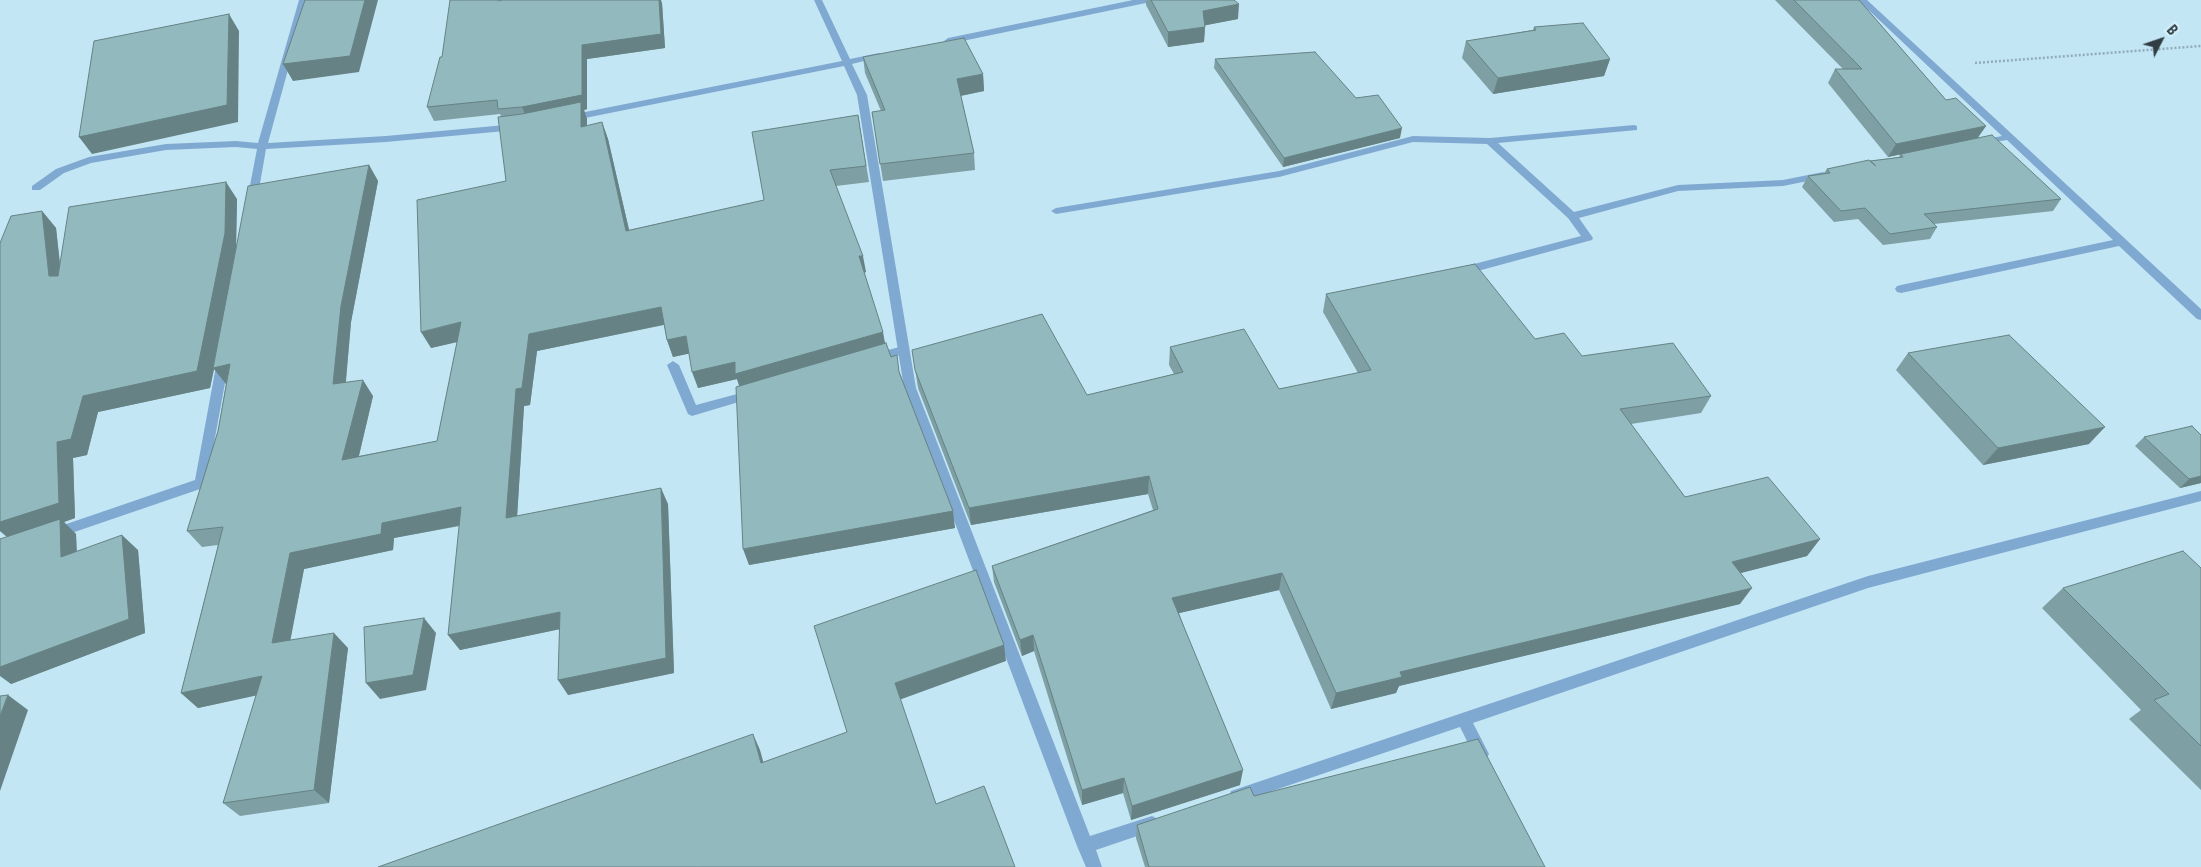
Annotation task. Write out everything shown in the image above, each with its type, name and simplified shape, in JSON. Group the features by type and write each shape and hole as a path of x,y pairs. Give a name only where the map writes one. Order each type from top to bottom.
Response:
{"street":[{"path":"250,213 262,146 303,0"},
{"path":"818,0 862,95 910,388 1094,867"},
{"path":"943,42 1146,0"},
{"path":"1862,0 2201,316"},
{"path":"557,120 885,54"},
{"path":"36,188 60,171 88,160 166,147 208,145 262,146 386,139 528,126"},
{"path":"1056,210 1278,174 1413,139 1490,141 1634,128"},
{"path":"1972,145 2009,137"},
{"path":"1450,275 1588,238 1572,216 1490,141"},
{"path":"1572,216 1678,188 1783,183 1830,174"},
{"path":"1901,289 2121,242"},
{"path":"46,536 201,483 225,348"},
{"path":"865,361 903,350"},
{"path":"673,365 692,411 759,392"},
{"path":"1227,799 1868,582 2201,496"},
{"path":"1464,720 1486,764"},
{"path":"1086,846 1161,821"}],"path":[{"path":"1971,63 2201,46"}],"building":[{"path":"305,0 365,0 350,56 283,64"},
{"path":"450,0 659,0 661,34 582,45 582,95 522,107 498,109 497,100 427,107 440,57 442,57"},
{"path":"1151,0 1234,0 1239,4 1203,11 1205,27 1168,32"},
{"path":"1794,0 1859,0 1946,100 1956,98 1986,126 1896,144 1835,69 1862,69"},
{"path":"229,14 227,105 79,137 94,41"},
{"path":"1583,23 1610,59 1498,78 1466,41 1536,30 1534,27"},
{"path":"964,38 983,74 957,79 974,153 880,164 872,112 885,110 863,57"},
{"path":"1315,52 1356,98 1378,95 1402,128 1284,158 1215,59"},
{"path":"581,102 581,127 602,122 626,231 764,200 752,132 858,115 866,166 830,170 863,256 859,256 883,332 735,374 735,362 692,372 686,336 667,340 661,307 529,334 522,388 516,389 506,518 661,488 666,658 558,680 560,612 448,635 461,507 382,523 381,534 290,553 272,643 334,633 314,790 223,803 262,676 181,693 223,527 187,531 218,431 230,364 213,368 248,186 369,165 341,306 333,384 363,380 342,460 437,441 461,322 421,332 417,200 506,181 498,117"},
{"path":"1992,135 2061,199 1924,214 1937,227 1890,234 1865,208 1841,211 1808,176 1830,173 1827,169 1903,157 1901,154"},
{"path":"226,182 225,233 197,371 83,396 71,439 57,442 59,503 0,522 0,243 11,216 42,211 49,276 58,276 69,207"},
{"path":"1475,264 1535,339 1564,333 1582,356 1673,343 1711,396 1620,409 1685,497 1768,477 1820,539 1732,562 1752,588 1400,672 1402,677 1336,693 1282,573 1172,598 1243,770 1132,806 1124,778 1082,790 1033,635 1020,640 992,566 1158,509 1149,476 969,508 915,370 912,350 1042,314 1087,395 1183,372 1170,347 1244,329 1279,389 1371,370 1326,294"},
{"path":"2009,335 2105,427 1998,448 1908,353"},
{"path":"886,343 891,357 897,355 899,372 953,511 743,549 736,387"},
{"path":"2192,426 2201,435 2201,476 2189,479 2144,437"},
{"path":"60,519 61,557 122,535 129,619 0,667 0,539"},
{"path":"2183,551 2201,568 2201,746 2154,700 2169,694 2063,588"},
{"path":"976,570 1004,645 895,683 936,804 984,786 1015,867 378,867 753,734 761,763 847,732 814,626"},
{"path":"424,618 413,675 366,683 364,627"},
{"path":"8,695 0,716 0,696"},
{"path":"1478,739 1545,867 1149,867 1137,825 1250,787 1254,796"}]}
